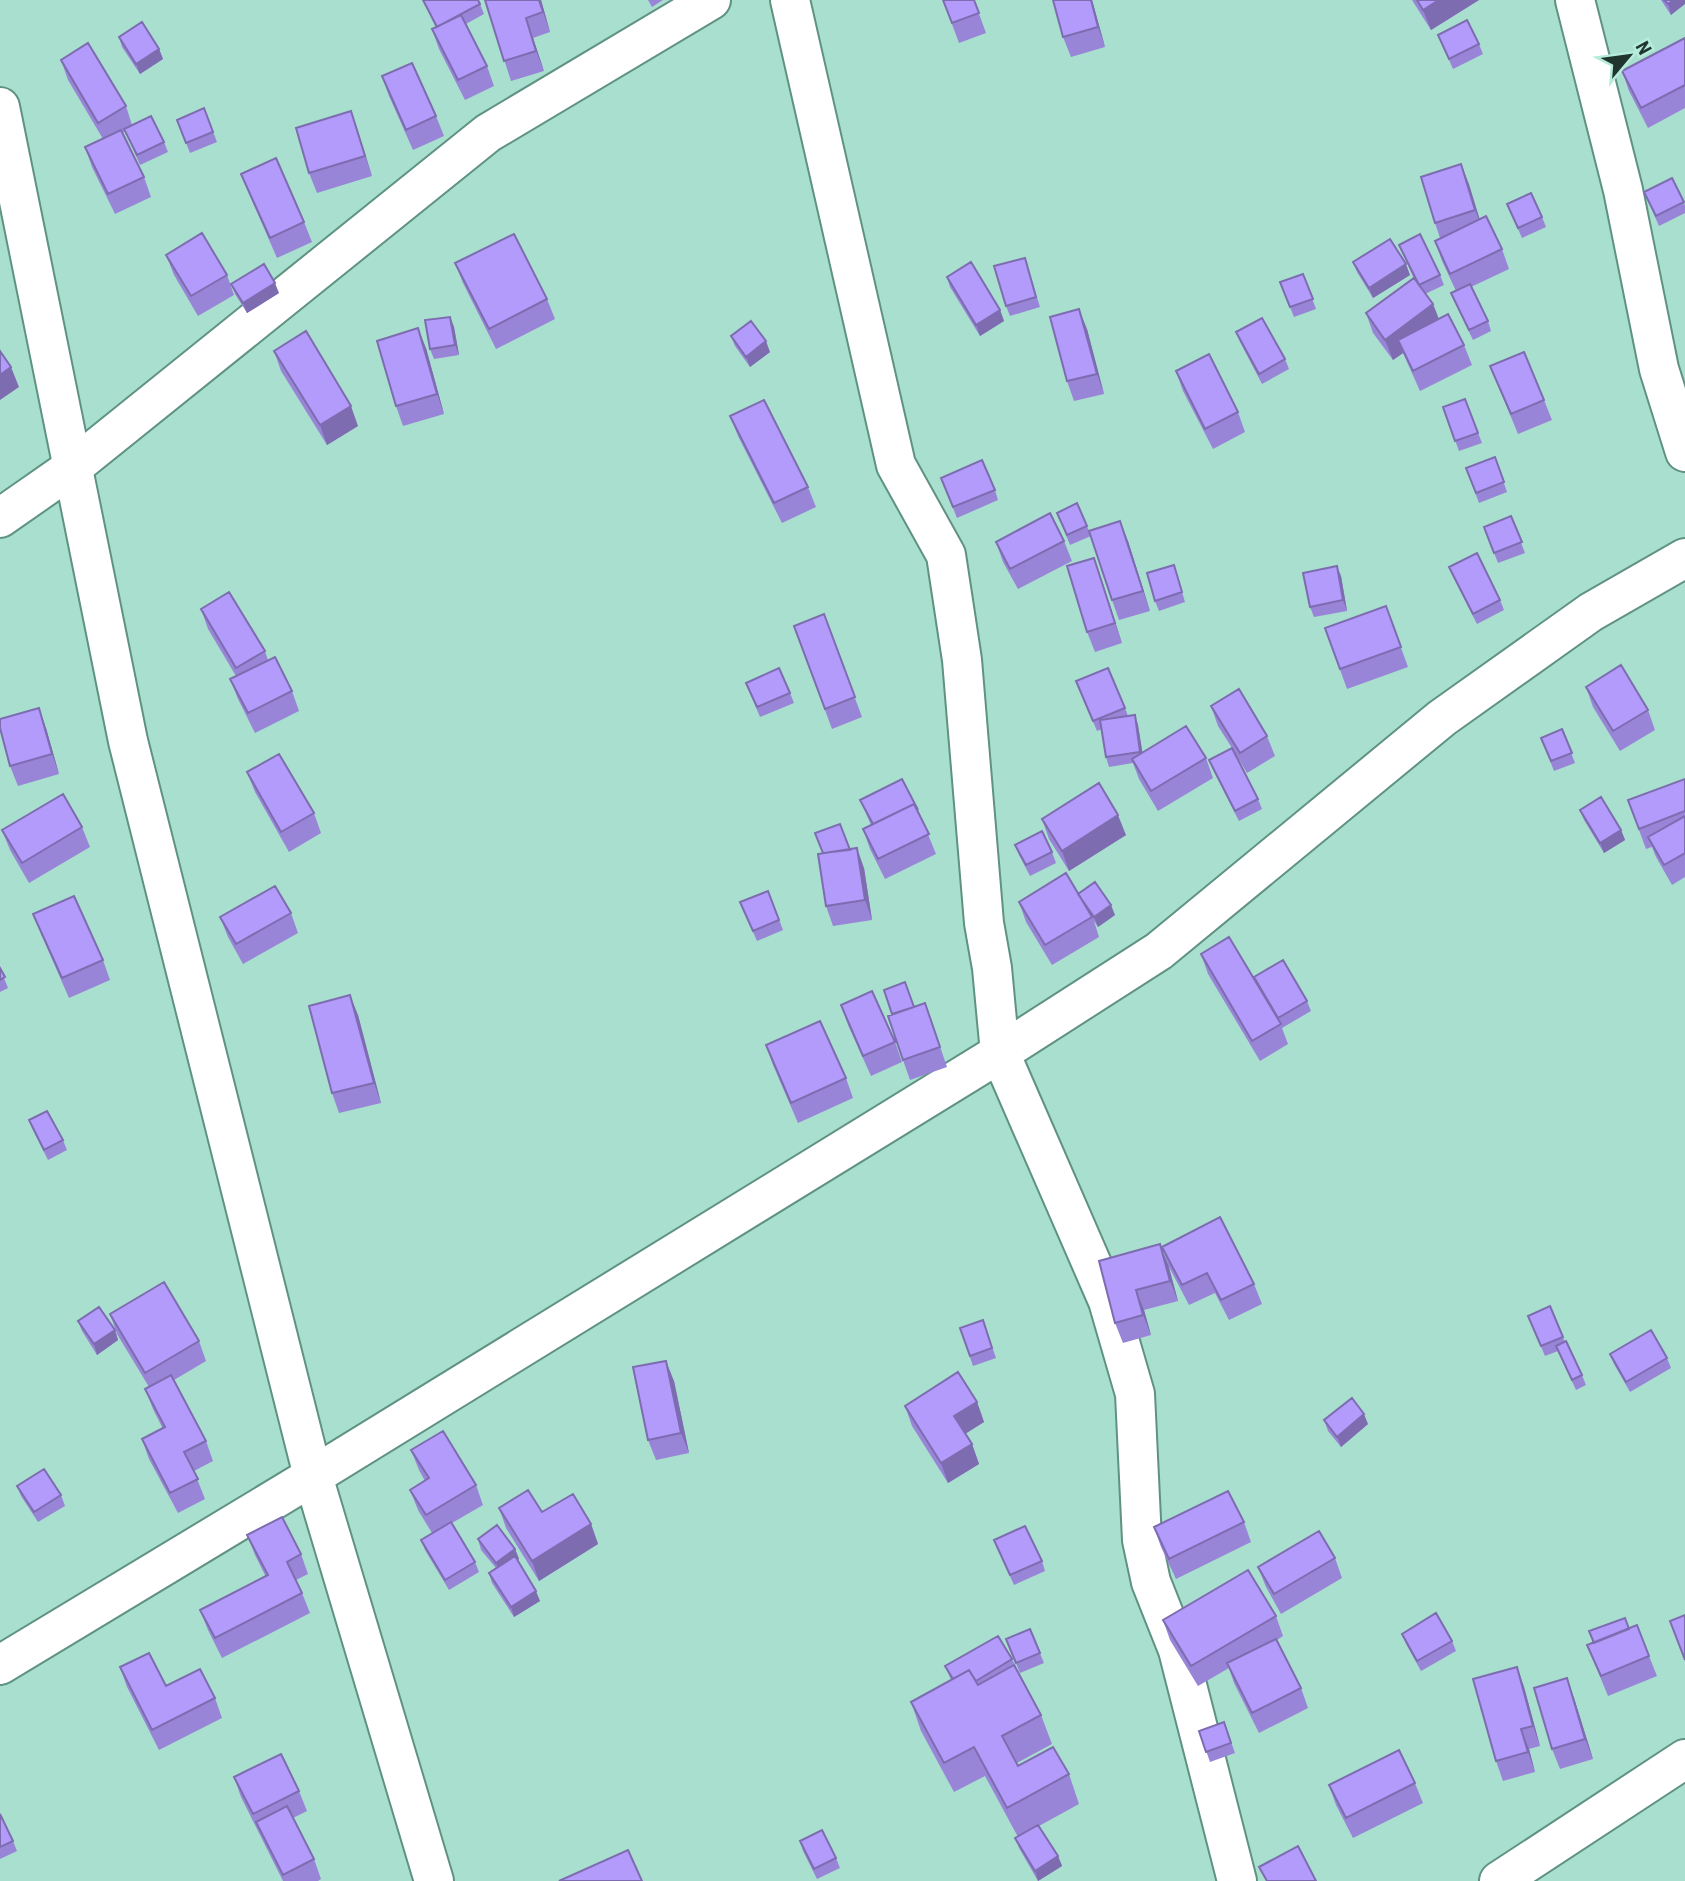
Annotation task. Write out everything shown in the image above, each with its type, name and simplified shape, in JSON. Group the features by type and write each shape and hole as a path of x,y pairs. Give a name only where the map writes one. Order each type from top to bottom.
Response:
{"street":[{"path":"0,518 73,467 488,133 710,0"},
{"path":"790,0 896,465 946,555 962,660 984,923 992,968 1000,1053 1108,1301 1135,1394 1142,1541 1151,1582 1178,1650 1237,1881"},
{"path":"1575,0 1623,190 1659,369 1685,452"},
{"path":"0,107 128,741 313,1476 433,1881"},
{"path":"0,1665 313,1476 1000,1053 1159,951 1442,718 1591,612 1685,558"},
{"path":"1499,1881 1685,1759"}],"building":[{"path":"423,0 478,0 480,4 437,27"},
{"path":"485,0 539,0 543,12 526,18 536,51 504,61"},
{"path":"943,0 974,0 979,13 952,23"},
{"path":"1053,0 1091,0 1098,27 1063,37"},
{"path":"1417,0 1439,0 1423,10"},
{"path":"461,15 487,66 458,80 432,29"},
{"path":"1467,20 1479,44 1449,59 1438,35"},
{"path":"142,22 159,49 136,64 119,37"},
{"path":"1685,38 1685,85 1641,108 1622,71"},
{"path":"88,43 126,106 98,123 61,60"},
{"path":"412,63 436,116 406,130 382,76"},
{"path":"204,108 213,132 186,143 177,120"},
{"path":"351,111 365,156 309,173 296,128"},
{"path":"151,116 164,142 137,155 124,129"},
{"path":"121,130 144,177 108,194 85,147"},
{"path":"276,158 304,222 270,238 241,174"},
{"path":"1461,164 1475,210 1435,223 1421,177"},
{"path":"1672,178 1684,202 1656,216 1644,192"},
{"path":"1531,193 1542,217 1518,228 1507,204"},
{"path":"1486,216 1502,249 1450,274 1435,241"},
{"path":"202,233 227,275 191,296 166,255"},
{"path":"514,234 547,299 489,329 455,263"},
{"path":"1420,234 1440,275 1419,285 1399,245"},
{"path":"1390,239 1406,264 1369,288 1353,262"},
{"path":"1025,258 1036,297 1006,306 994,266"},
{"path":"971,262 1000,310 976,325 947,277"},
{"path":"264,264 275,283 243,303 231,284"},
{"path":"1303,274 1313,299 1290,307 1280,282"},
{"path":"1414,278 1433,304 1385,340 1366,313"},
{"path":"1470,284 1488,321 1469,330 1451,293"},
{"path":"1079,309 1097,374 1067,381 1050,317"},
{"path":"1448,314 1464,345 1413,371 1398,340"},
{"path":"450,317 455,345 430,349 425,320"},
{"path":"1262,318 1285,359 1259,374 1236,332"},
{"path":"751,321 766,341 746,357 731,336"},
{"path":"418,328 437,394 396,406 377,341"},
{"path":"306,331 351,406 320,425 274,351"},
{"path":"0,351 11,367 0,375"},
{"path":"1524,352 1544,400 1511,414 1490,366"},
{"path":"1209,354 1238,412 1205,429 1176,371"},
{"path":"1465,399 1478,433 1455,441 1443,407"},
{"path":"764,400 808,487 774,503 730,416"},
{"path":"1495,457 1504,482 1476,493 1466,468"},
{"path":"982,460 995,490 953,507 941,478"},
{"path":"1077,503 1087,526 1067,535 1057,513"},
{"path":"1050,513 1064,541 1010,569 996,542"},
{"path":"1511,516 1522,542 1494,553 1484,527"},
{"path":"1120,521 1143,591 1112,600 1089,531"},
{"path":"1477,553 1500,600 1473,614 1449,567"},
{"path":"1094,558 1115,623 1087,632 1067,566"},
{"path":"1174,565 1182,592 1155,601 1147,573"},
{"path":"1337,566 1343,600 1310,607 1303,573"},
{"path":"229,592 265,651 236,668 201,609"},
{"path":"1386,606 1401,647 1340,669 1325,628"},
{"path":"824,614 855,697 825,709 794,626"},
{"path":"275,657 292,691 248,713 230,679"},
{"path":"1621,665 1648,710 1613,731 1586,687"},
{"path":"779,668 790,693 757,707 746,683"},
{"path":"1108,668 1125,708 1093,721 1076,681"},
{"path":"1239,689 1267,736 1240,753 1211,706"},
{"path":"39,708 52,754 10,766 0,719"},
{"path":"1135,715 1140,752 1106,757 1100,720"},
{"path":"1186,726 1206,758 1151,791 1132,759"},
{"path":"1562,729 1572,753 1551,761 1541,738"},
{"path":"1232,748 1258,799 1235,811 1209,760"},
{"path":"279,754 314,813 281,832 247,772"},
{"path":"902,779 918,810 914,804 873,824 860,800"},
{"path":"1685,779 1685,811 1639,829 1628,800"},
{"path":"1099,783 1118,815 1062,851 1042,819"},
{"path":"63,794 82,827 22,863 2,830"},
{"path":"1601,797 1621,830 1600,843 1580,810"},
{"path":"914,804 929,834 878,859 863,829"},
{"path":"1685,816 1685,853 1664,865 1648,837"},
{"path":"840,824 850,850 823,853 815,833"},
{"path":"1042,831 1052,852 1026,865 1015,845"},
{"path":"857,848 865,900 826,906 818,854"},
{"path":"1066,873 1092,917 1045,945 1019,902"},
{"path":"1095,882 1111,905 1094,917 1078,894"},
{"path":"275,886 291,913 236,944 220,917"},
{"path":"768,891 779,920 753,931 740,902"},
{"path":"74,896 103,960 62,978 33,914"},
{"path":"1229,937 1281,1024 1252,1041 1201,954"},
{"path":"1283,960 1307,1001 1278,1018 1254,977"},
{"path":"905,982 914,1007 892,1014 884,990"},
{"path":"872,991 895,1042 863,1056 841,1005"},
{"path":"350,995 374,1083 332,1093 309,1006"},
{"path":"925,1003 940,1047 903,1060 888,1016"},
{"path":"820,1021 846,1078 791,1103 766,1045"},
{"path":"47,1111 63,1140 44,1150 29,1120"},
{"path":"1220,1217 1254,1284 1221,1300 1207,1273 1182,1285 1162,1247"},
{"path":"1160,1244 1170,1281 1136,1290 1143,1315 1115,1323 1099,1261"},
{"path":"164,1282 199,1341 145,1373 110,1314"},
{"path":"1550,1306 1563,1337 1541,1346 1528,1316"},
{"path":"99,1307 115,1330 94,1344 78,1321"},
{"path":"983,1320 992,1348 970,1356 960,1328"},
{"path":"1651,1330 1667,1358 1626,1382 1610,1354"},
{"path":"1566,1341 1582,1375 1572,1380 1556,1346"},
{"path":"666,1361 681,1433 648,1440 633,1367"},
{"path":"958,1372 977,1402 954,1416 972,1444 941,1463 905,1406"},
{"path":"171,1375 206,1441 184,1452 198,1479 170,1493 142,1439 165,1427 145,1389"},
{"path":"1352,1398 1364,1414 1337,1437 1324,1420"},
{"path":"443,1431 476,1485 426,1515 410,1490 429,1478 411,1450"},
{"path":"44,1469 61,1495 34,1512 17,1486"},
{"path":"528,1490 542,1512 573,1494 591,1524 532,1561 499,1508"},
{"path":"1228,1491 1244,1522 1169,1559 1154,1527"},
{"path":"282,1517 301,1554 287,1562 302,1593 215,1638 200,1610 268,1575 247,1535"},
{"path":"451,1522 475,1562 445,1580 421,1540"},
{"path":"497,1525 515,1549 496,1563 478,1539"},
{"path":"1025,1526 1042,1561 1010,1575 994,1540"},
{"path":"1319,1531 1335,1558 1274,1594 1258,1567"},
{"path":"515,1556 536,1591 511,1607 489,1573"},
{"path":"1248,1570 1276,1616 1191,1666 1163,1620"},
{"path":"1436,1613 1452,1641 1417,1661 1402,1634"},
{"path":"1685,1615 1685,1660 1670,1621"},
{"path":"1625,1618 1629,1629 1594,1643 1589,1631"},
{"path":"1637,1625 1649,1656 1601,1676 1587,1645"},
{"path":"1030,1629 1040,1653 1016,1663 1006,1639"},
{"path":"998,1636 1012,1659 976,1681 969,1670 953,1679 945,1666"},
{"path":"1276,1639 1301,1688 1252,1713 1227,1663"},
{"path":"149,1653 166,1686 200,1669 215,1698 152,1730 120,1667"},
{"path":"1014,1665 1041,1715 1002,1736 1018,1766 1053,1747 1069,1774 1007,1808 974,1747 944,1763 911,1702 969,1670 978,1685"},
{"path":"1517,1667 1533,1726 1521,1729 1528,1752 1496,1761 1473,1679"},
{"path":"1567,1678 1585,1739 1552,1749 1534,1688"},
{"path":"1224,1722 1231,1743 1206,1752 1199,1731"},
{"path":"1399,1750 1415,1783 1346,1818 1329,1785"},
{"path":"281,1754 299,1791 253,1814 234,1777"},
{"path":"287,1806 314,1859 283,1875 256,1822"},
{"path":"0,1814 13,1841 0,1847"},
{"path":"1038,1825 1058,1856 1035,1871 1015,1838"},
{"path":"822,1830 836,1858 814,1869 800,1841"},
{"path":"1298,1846 1316,1881 1267,1881 1259,1867"},
{"path":"628,1850 642,1881 559,1881"}]}
